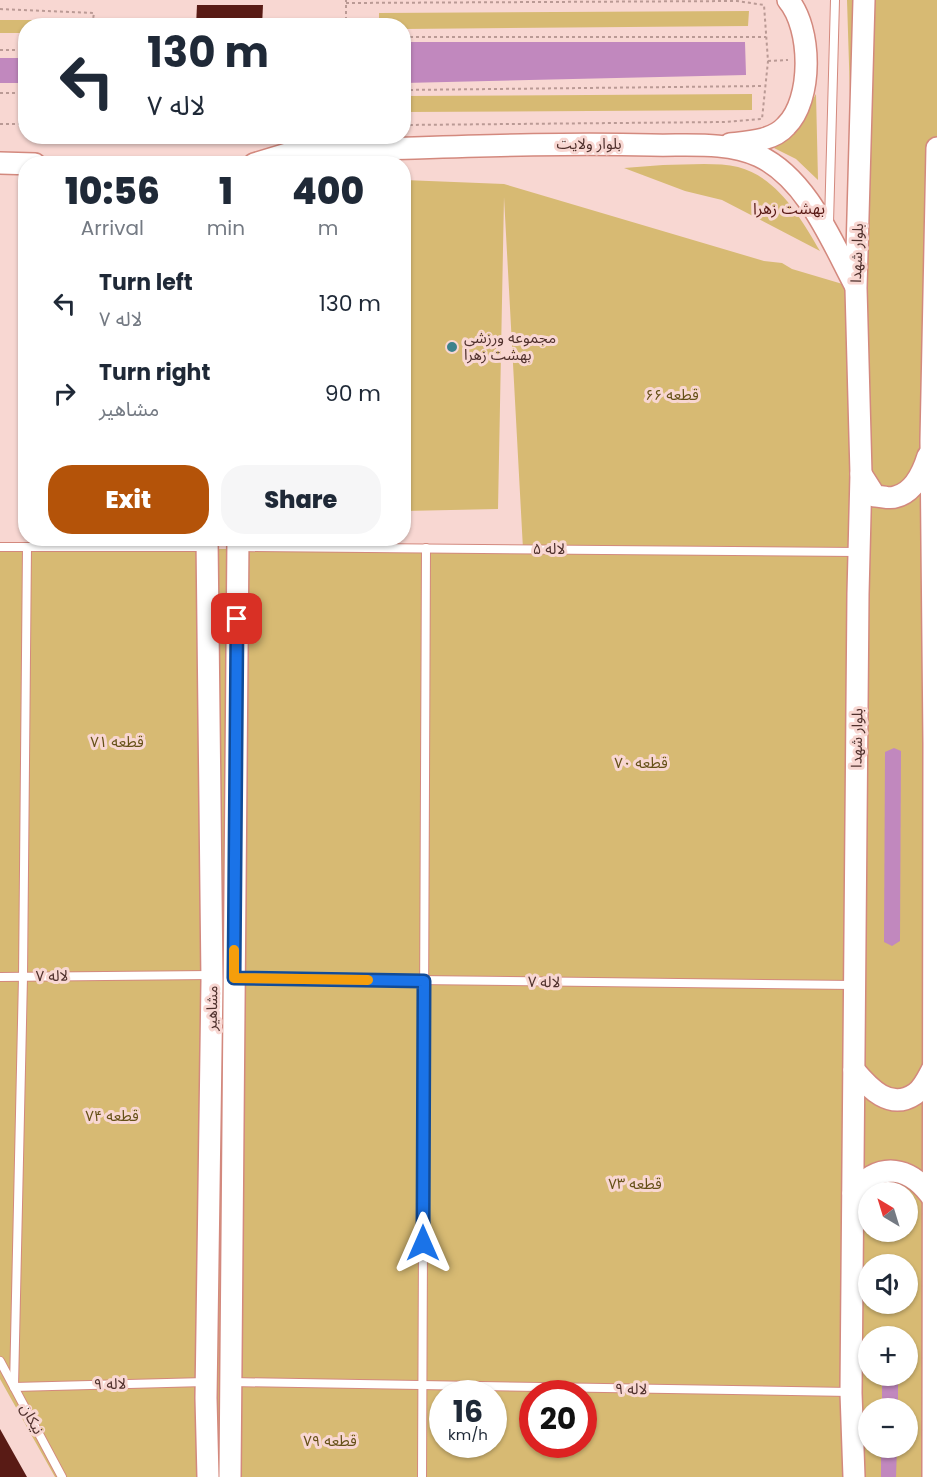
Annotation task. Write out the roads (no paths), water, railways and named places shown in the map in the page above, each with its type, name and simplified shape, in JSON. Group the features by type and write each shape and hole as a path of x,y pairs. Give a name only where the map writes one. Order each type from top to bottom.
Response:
{"street":[{"path":"714,147 768,138 785,128 795,115 804,92 807,70 797,14 788,0"},
{"name":"بلوار شهدا","path":"854,1477 851,1392 861,474 856,288 864,0"},
{"name":"بلوار ولایت","path":"280,156 297,151 581,144 732,147 760,157 789,178 812,205 856,288"},
{"path":"933,1477 936,1443 934,1065 936,743 931,441 937,148"},
{"path":"0,163 18,164"},
{"path":"861,474 875,495 895,498 911,489 923,474 931,441"},
{"name":"مشاهیر","path":"207,546 212,975 206,1382 208,1477"},
{"name":"مشاهیر","path":"230,1477 238,546"},
{"path":"854,1070 874,1092 887,1099 904,1098 915,1094 924,1084 934,1065"},
{"path":"853,1193 872,1175 886,1170 900,1172 925,1186 934,1200"}],"lane":[{"path":"828,235 835,0"},
{"path":"0,547 72,546"},
{"name":"لاله ۵","path":"351,546 860,552"},
{"path":"14,1387 23,976 27,547"},
{"path":"422,1477 426,548"},
{"name":"لاله ۷","path":"0,977 212,975"},
{"name":"لاله ۷","path":"234,978 855,985"},
{"name":"نیکان","path":"0,1361 62,1477"},
{"name":"لاله ۹","path":"14,1387 206,1382"},
{"name":"لاله ۹","path":"230,1382 851,1392"}],"place":[{"name":"مجموعه ورزشی بهشت زهرا","path":"452,347"}],"district":[{"name":"بهشت زهرا","path":"789,208"}],"park label":[{"name":"قطعه ۶۶","path":"672,395"},
{"name":"قطعه ۷۱","path":"117,742"},
{"name":"قطعه ۷۰","path":"641,763"},
{"name":"قطعه ۷۴","path":"112,1116"},
{"name":"قطعه ۷۳","path":"635,1184"},
{"name":"قطعه ۷۹","path":"330,1441"}]}
